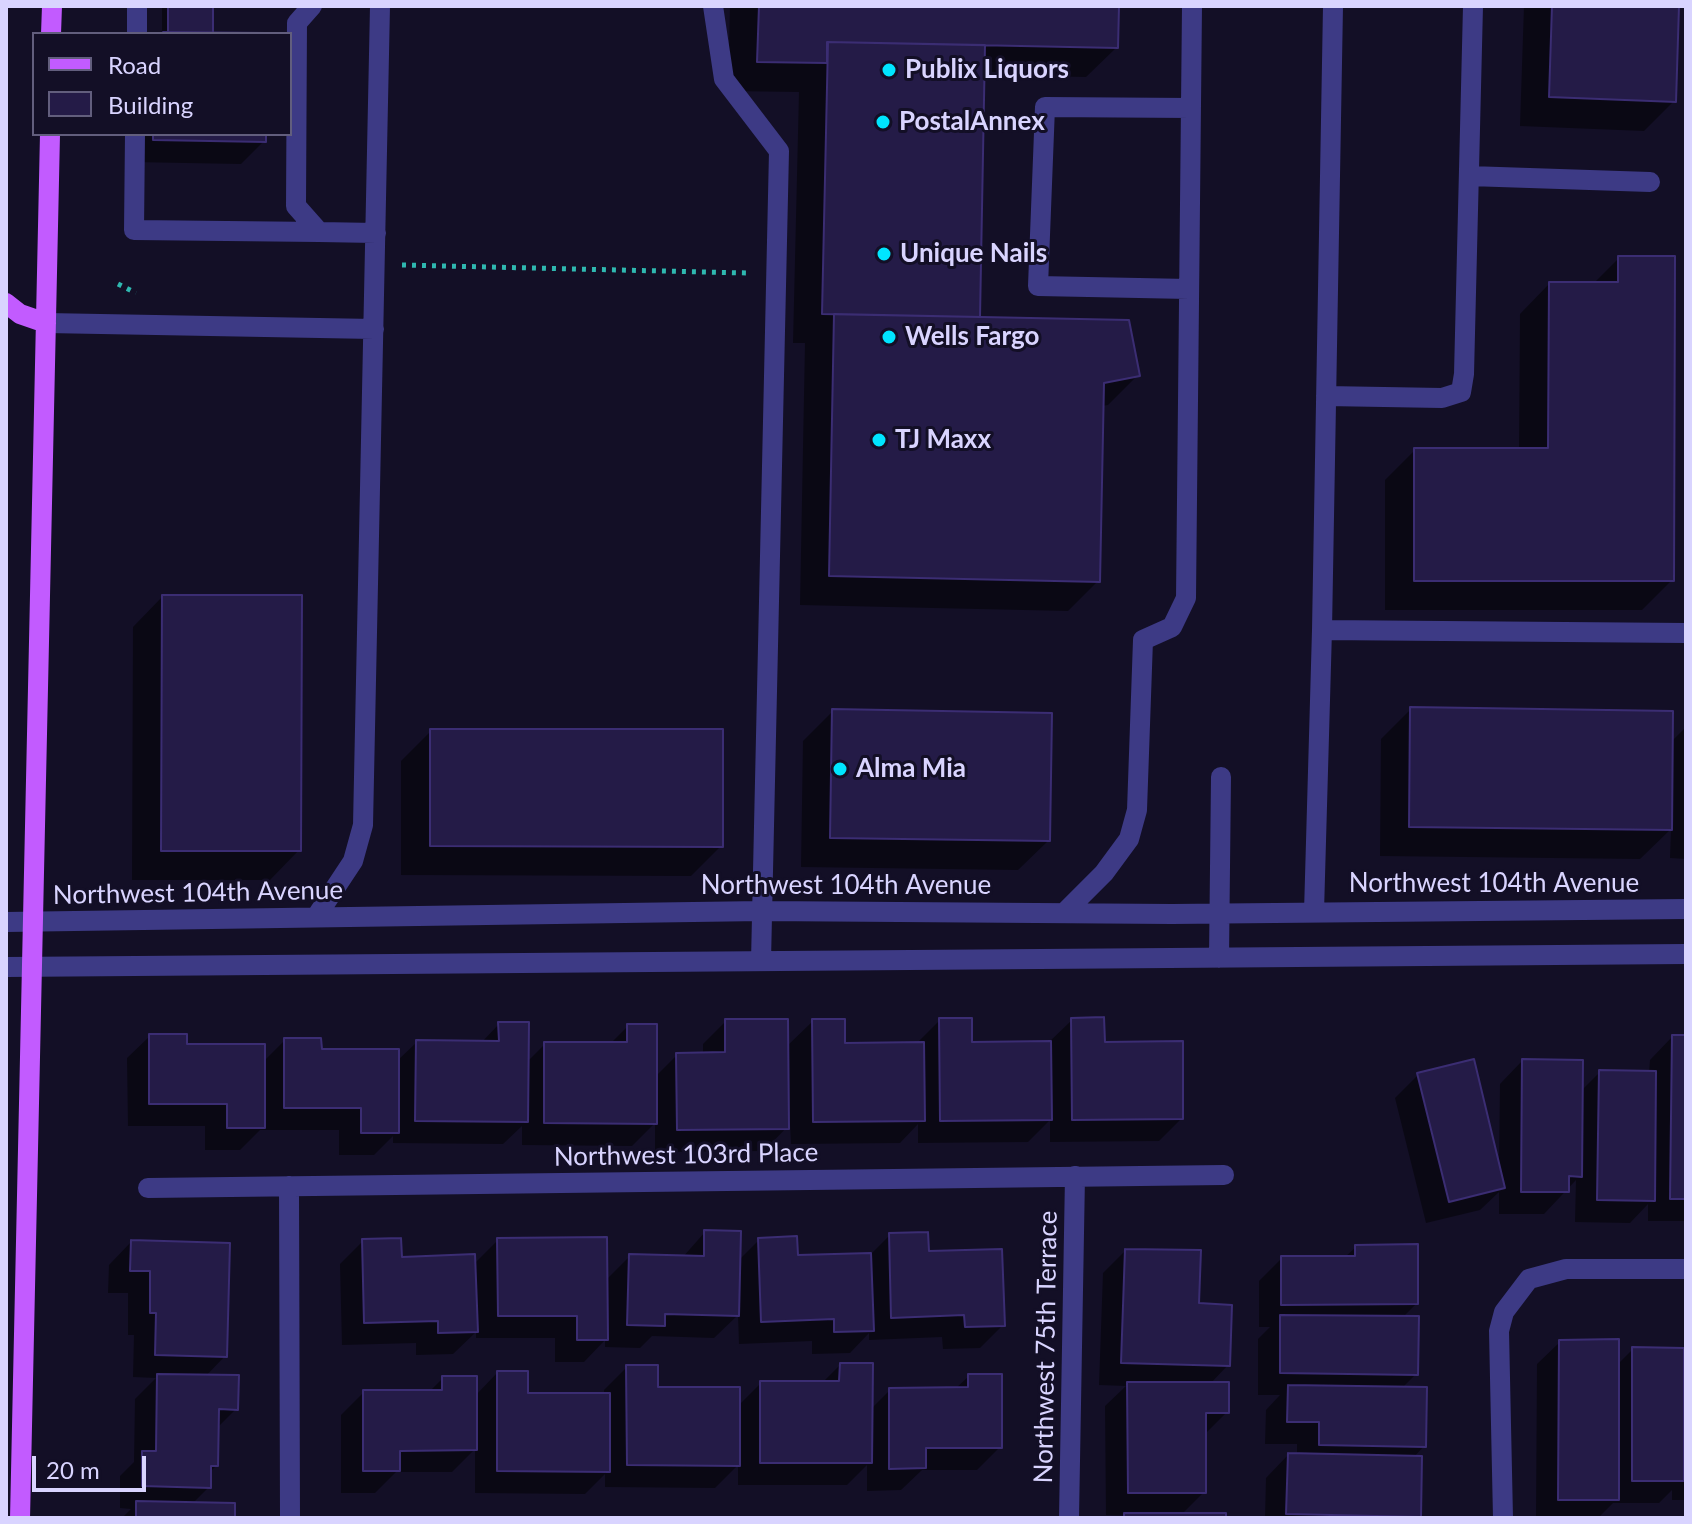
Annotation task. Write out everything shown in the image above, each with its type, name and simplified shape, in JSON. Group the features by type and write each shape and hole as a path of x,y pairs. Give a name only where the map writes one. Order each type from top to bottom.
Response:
{"main road":[{"path":"51,32 52,6"},
{"path":"20,1518 50,136"},
{"path":"6,303 20,314 46,323"}],"street":[{"path":"137,6 137,32"},
{"path":"312,6 297,23 296,206 319,232"},
{"path":"316,917 353,861 363,825 380,6"},
{"path":"713,6 724,79 779,151 761,961"},
{"path":"1064,913 1117,858 1129,839 1137,810 1143,640 1172,627 1186,598 1192,6"},
{"path":"1314,912 1333,6"},
{"path":"1326,396 1442,398 1461,392 1473,6"},
{"path":"1189,289 1038,286 1045,107 1191,108"},
{"path":"135,136 134,230 376,233"},
{"path":"1469,176 1650,182"},
{"path":"46,323 374,329"},
{"path":"1322,630 1686,633"},
{"path":"1219,958 1221,777"},
{"name":"Northwest 104th Avenue","path":"6,922 762,911 1064,913 1686,909"},
{"path":"6,967 1686,954"},
{"name":"Northwest 103rd Place","path":"148,1188 1224,1175"},
{"name":"Northwest 75th Terrace","path":"1069,1518 1075,1176"},
{"path":"289,1186 290,1518"},
{"path":"1503,1518 1499,1331 1504,1312 1529,1279 1566,1269 1686,1269"}],"path":[{"path":"401,265 777,274"}],"building":[{"path":"168,6 213,6 213,32 168,32"},
{"path":"759,6 1119,6 1118,48 827,42 827,63 757,62"},
{"path":"1552,6 1679,6 1676,102 1549,97"},
{"path":"828,42 985,45 980,317 822,314"},
{"path":"153,136 266,136 266,142 153,140"},
{"path":"1618,256 1675,256 1674,581 1414,581 1414,448 1548,448 1549,282 1618,282"},
{"path":"834,314 1129,320 1140,376 1104,383 1100,582 829,576"},
{"path":"162,595 302,595 301,851 161,851"},
{"path":"1410,707 1673,711 1672,830 1409,827"},
{"path":"832,709 1052,713 1050,841 830,838"},
{"path":"430,729 723,729 723,847 430,846"},
{"path":"1104,1017 1105,1042 1183,1041 1183,1119 1072,1120 1071,1018"},
{"path":"939,1018 972,1018 972,1042 1051,1041 1052,1120 940,1121"},
{"path":"725,1019 788,1019 789,1129 677,1130 676,1053 725,1052"},
{"path":"812,1019 845,1019 845,1043 924,1042 925,1121 813,1122"},
{"path":"498,1022 529,1022 528,1122 415,1121 416,1040 499,1041"},
{"path":"627,1024 657,1024 657,1124 544,1123 544,1042 627,1042"},
{"path":"149,1034 187,1034 187,1044 265,1044 265,1128 227,1128 227,1104 149,1104"},
{"path":"1672,1035 1686,1035 1686,1199 1670,1199"},
{"path":"284,1038 321,1038 322,1049 399,1049 399,1133 361,1133 361,1108 284,1108"},
{"path":"1474,1059 1505,1188 1449,1202 1417,1073"},
{"path":"1522,1059 1583,1060 1582,1177 1569,1176 1569,1192 1521,1192"},
{"path":"1599,1070 1656,1071 1655,1201 1597,1200"},
{"path":"704,1230 741,1231 739,1316 665,1314 665,1326 627,1325 629,1254 704,1256"},
{"path":"928,1232 929,1251 1002,1249 1005,1326 965,1327 964,1315 891,1318 889,1233"},
{"path":"797,1236 798,1255 871,1253 874,1331 834,1332 834,1319 761,1322 758,1238"},
{"path":"607,1237 608,1340 577,1340 577,1316 498,1316 497,1238"},
{"path":"401,1238 402,1257 475,1254 478,1332 438,1333 438,1321 364,1323 362,1239"},
{"path":"131,1240 230,1243 227,1357 155,1355 156,1313 150,1313 150,1271 130,1271"},
{"path":"1418,1244 1418,1304 1281,1305 1281,1256 1355,1256 1355,1245"},
{"path":"1125,1249 1201,1250 1199,1303 1232,1305 1230,1366 1121,1363"},
{"path":"1280,1315 1419,1316 1418,1375 1280,1373"},
{"path":"1619,1339 1619,1500 1558,1500 1559,1340"},
{"path":"1632,1347 1684,1348 1684,1481 1632,1481"},
{"path":"840,1363 873,1363 872,1463 760,1463 760,1381 839,1381"},
{"path":"626,1365 658,1365 658,1387 740,1387 740,1466 627,1465"},
{"path":"497,1371 528,1371 528,1393 610,1393 610,1472 497,1471"},
{"path":"157,1374 239,1375 238,1410 219,1409 218,1466 211,1466 211,1488 142,1486 142,1451 156,1451"},
{"path":"968,1374 1002,1374 1002,1448 926,1448 926,1468 889,1469 889,1388 968,1387"},
{"path":"442,1376 477,1376 477,1450 400,1451 400,1471 363,1471 363,1390 442,1390"},
{"path":"1127,1382 1229,1382 1229,1413 1206,1413 1206,1493 1128,1493"},
{"path":"1288,1385 1427,1387 1426,1447 1319,1445 1319,1422 1287,1422"},
{"path":"1288,1453 1422,1456 1421,1517 1286,1514"},
{"path":"136,1501 235,1503 235,1518 136,1518"},
{"path":"1124,1513 1226,1513 1226,1518 1124,1518"}],"place":[{"name":"Publix Liquors","path":"889,70"},
{"name":"PostalAnnex","path":"883,122"},
{"name":"Unique Nails","path":"884,254"},
{"name":"Wells Fargo","path":"889,337"},
{"name":"TJ Maxx","path":"879,440"},
{"name":"Alma Mia","path":"840,769"}]}
